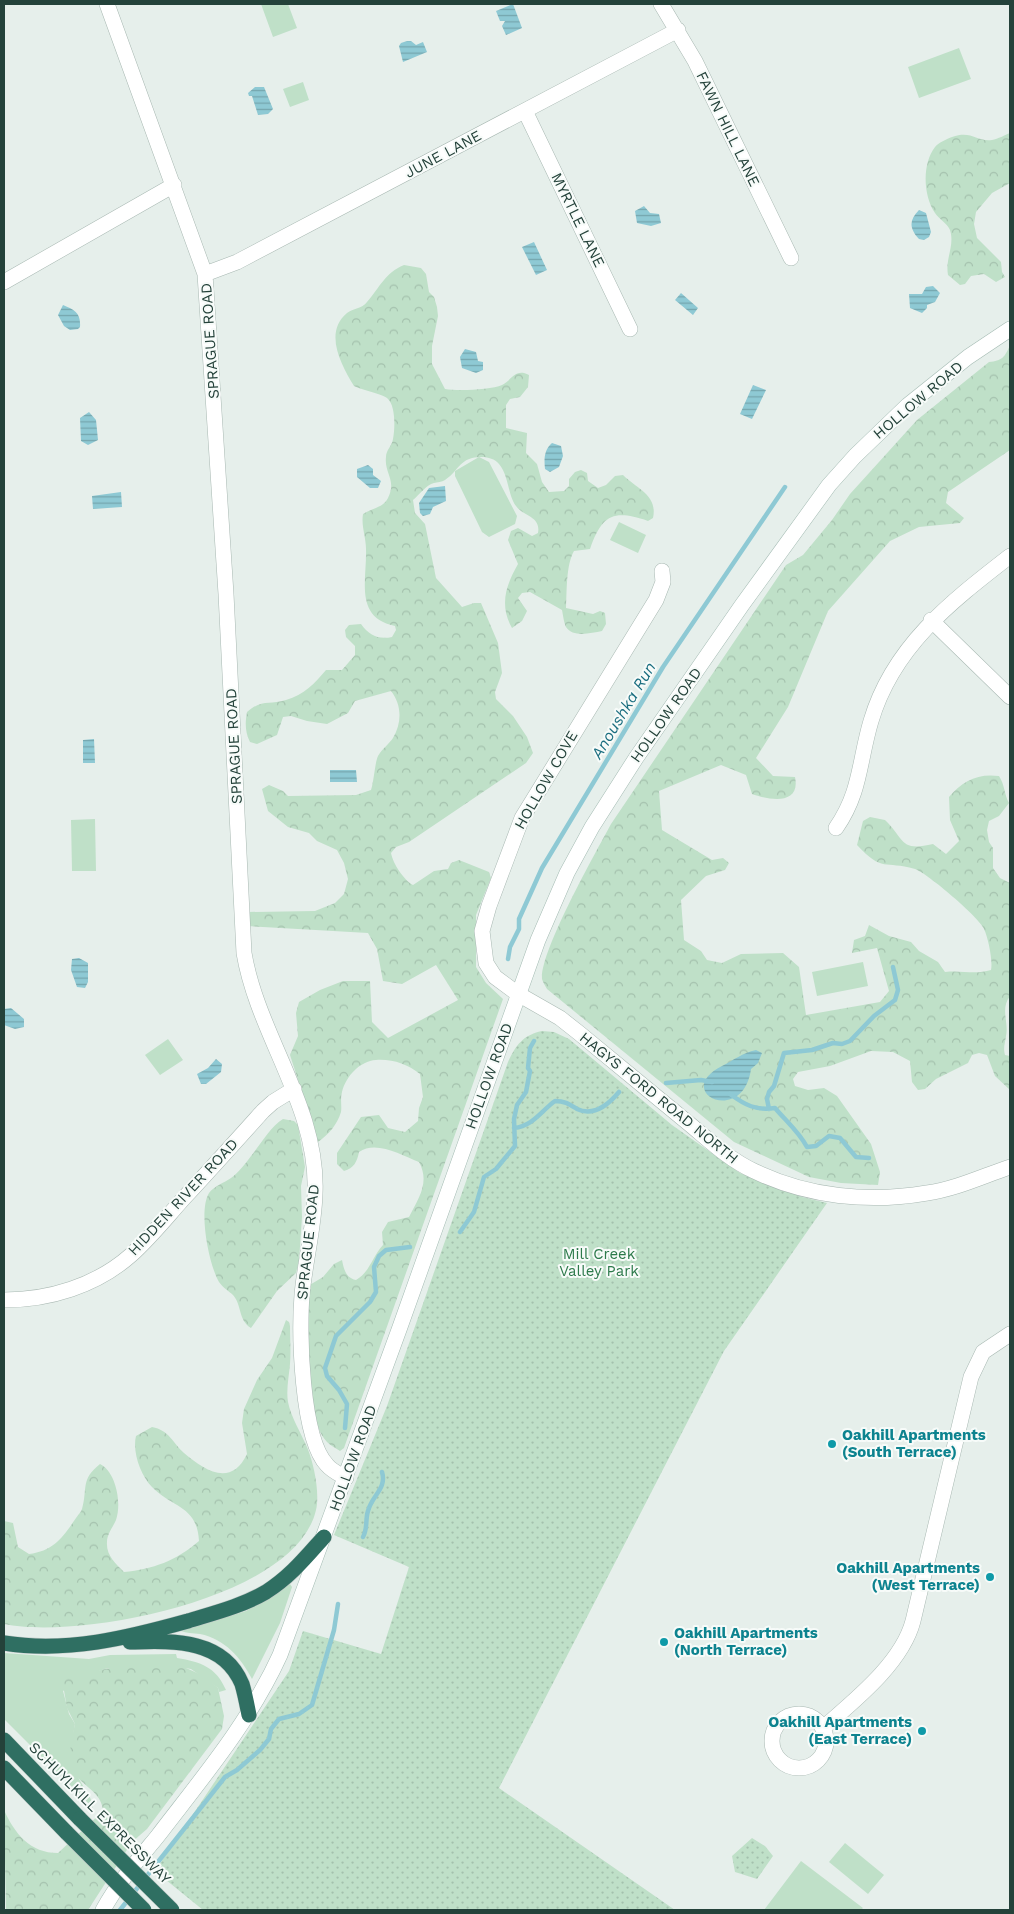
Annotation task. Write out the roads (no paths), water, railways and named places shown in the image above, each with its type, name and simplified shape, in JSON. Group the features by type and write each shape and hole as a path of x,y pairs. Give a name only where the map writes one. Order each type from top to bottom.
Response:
{"highway":[{"path":"100,1643 182,1622 243,1603 286,1577 324,1536"},
{"path":"4,1643 47,1646 169,1642 192,1644 209,1649 225,1658 242,1686 249,1715"},
{"name":"SCHUYLKILL EXPRESSWAY","path":"4,1740 80,1820 172,1910"},
{"path":"4,1768 144,1910"}],"street":[{"name":"SPRAGUE ROAD","path":"107,4 206,274 226,594 244,952 256,1003 294,1089 311,1139 315,1177 314,1211 302,1301 300,1345 302,1368 309,1413 321,1456 326,1464 346,1478"},
{"name":"FAWN HILL LANE","path":"661,4 678,30 791,258"},
{"name":"JUNE LANE","path":"206,274 237,262 678,30"},
{"name":"MYRTLE LANE","path":"525,111 630,329"},
{"path":"4,282 174,185"},
{"name":"HOLLOW ROAD","path":"103,1910 249,1715 265,1689 280,1655 346,1478 545,920 592,826 636,758 787,541 829,485 882,429 938,380 1010,329"},
{"path":"836,828 845,815 856,792 867,735 878,701 901,659 932,620 1010,556"},
{"name":"HOLLOW COVE","path":"518,994 495,977 486,963 482,931 489,906 522,818 656,600 663,582 662,571"},
{"path":"932,620 1010,697"},
{"name":"HAGYS FORD ROAD NORTH","path":"518,994 566,1023 724,1154 753,1171 782,1183 841,1197 902,1196 929,1193 1010,1167"},
{"name":"HIDDEN RIVER ROAD","path":"4,1300 37,1298 57,1294 85,1283 114,1268 132,1255 263,1111 273,1102 294,1089"},
{"path":"822,1728 878,1676 906,1643 914,1621 971,1377 983,1352 1010,1334"}],"water":[{"path":"513,4 522,28 506,35 502,26 505,21 500,21 496,11"},
{"path":"407,41 411,41 416,45 423,42 427,52 403,62 399,46"},
{"path":"255,87 264,87 273,109 268,114 258,115 252,96 249,96 248,93"},
{"path":"644,206 650,213 659,214 661,223 651,226 637,223 635,211"},
{"path":"919,210 926,213 931,232 929,237 924,240 919,239 912,228 913,217"},
{"path":"534,242 547,270 536,275 522,247"},
{"path":"933,286 940,293 935,302 927,305 927,308 922,313 910,308 909,294 922,294 926,287"},
{"path":"681,293 698,308 693,315 675,300"},
{"path":"63,305 74,310 78,315 80,327 78,329 70,330 64,326 58,315"},
{"path":"465,349 476,352 478,361 483,362 483,370 476,373 462,368 460,357"},
{"path":"753,385 766,390 752,419 740,414"},
{"path":"89,412 96,420 98,440 88,445 81,441 80,418"},
{"path":"552,443 561,446 563,456 559,467 550,472 545,469 545,458 547,449"},
{"path":"368,465 373,469 373,475 381,481 378,488 370,488 357,477 357,469"},
{"path":"445,486 446,501 433,507 430,514 423,516 420,513 419,503 429,488"},
{"path":"121,492 122,507 93,509 92,496"},
{"path":"94,739 95,763 83,763 83,740"},
{"path":"330,770 356,770 357,782 330,782"},
{"path":"79,958 88,963 88,982 85,988 77,987 71,970 72,959"},
{"path":"11,1008 24,1019 24,1027 15,1029 4,1025 4,1009"},
{"path":"756,1050 762,1053 758,1063 751,1069 745,1087 736,1097 725,1100 714,1099 707,1094 704,1086 708,1076 738,1057"},
{"path":"216,1059 222,1064 221,1072 206,1084 201,1084 197,1074 208,1068"}],"waterway":[{"name":"Anoushka Run","path":"508,959 510,947 519,929 519,919 542,868 663,667 785,487"},
{"path":"769,1109 767,1099 769,1092 774,1086 784,1053 812,1050 833,1043 842,1044 850,1041 874,1016 895,1000 898,990 893,967"},
{"path":"460,1232 474,1212 484,1177 496,1169 515,1146 514,1119 517,1105 526,1092 530,1071 528,1068 530,1048 534,1041"},
{"path":"666,1083 701,1080 712,1082"},
{"path":"514,1128 521,1127 532,1121 555,1101 564,1102 583,1111 589,1111 606,1105 619,1092"},
{"path":"730,1094 756,1108 775,1108 796,1131 807,1147 816,1146 829,1136 840,1138 856,1157 869,1158"},
{"path":"345,1428 347,1404 339,1390 327,1376 325,1368 336,1336 370,1302 376,1292 374,1267 379,1256 386,1250 410,1247"},
{"path":"363,1537 370,1505 381,1488 382,1472"},
{"path":"120,1910 225,1777 237,1770 260,1750 269,1739 271,1729 279,1719 299,1714 312,1705 334,1630 338,1604"}],"place":[{"name":"Oakhill Apartments (South Terrace)","path":"832,1444"},
{"name":"Oakhill Apartments (West Terrace)","path":"990,1577"},
{"name":"Oakhill Apartments (North Terrace)","path":"664,1642"},
{"name":"Oakhill Apartments (East Terrace)","path":"922,1731"}],"park label":[{"name":"Mill Creek Valley Park","path":"599,1262"}]}
